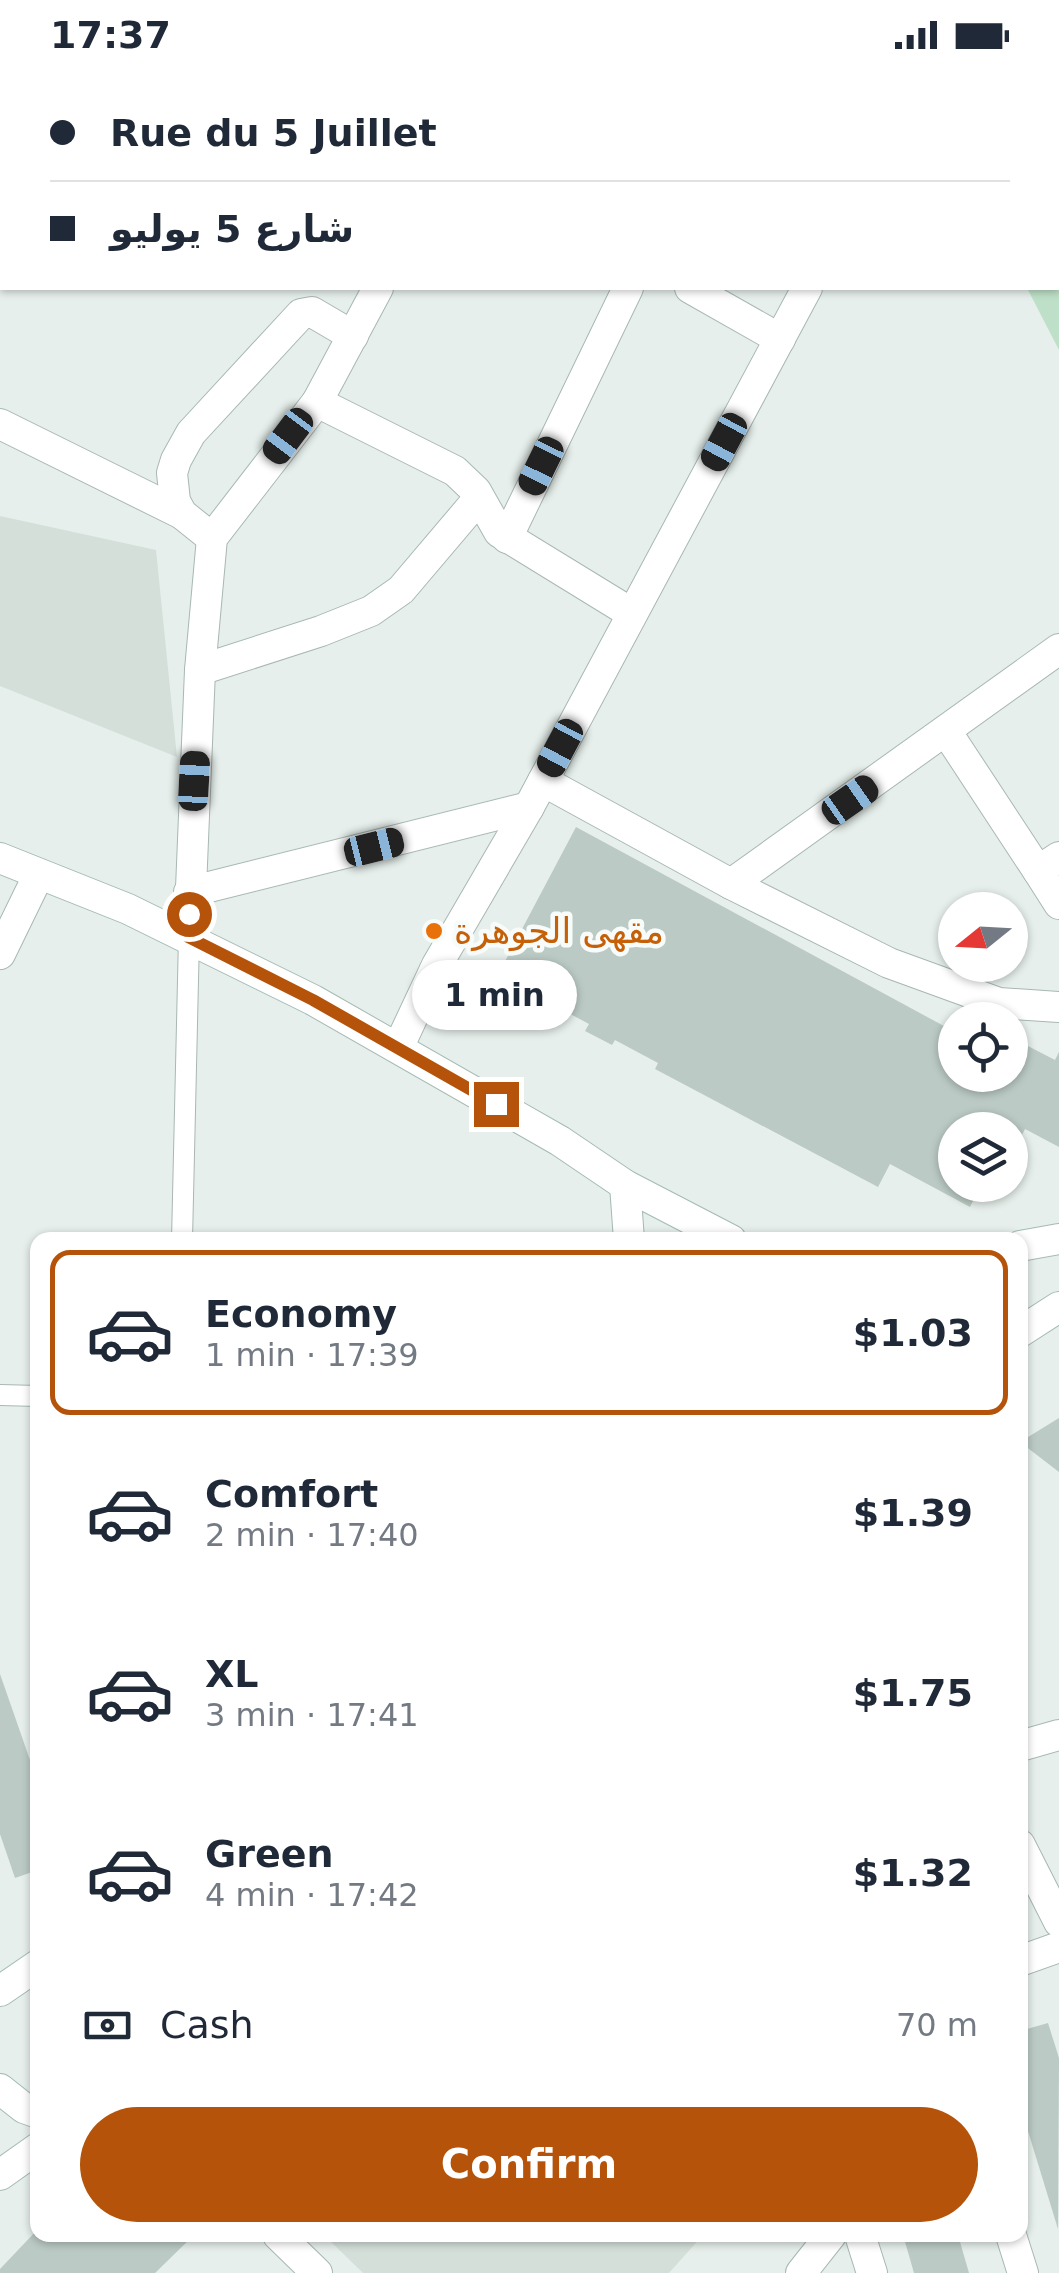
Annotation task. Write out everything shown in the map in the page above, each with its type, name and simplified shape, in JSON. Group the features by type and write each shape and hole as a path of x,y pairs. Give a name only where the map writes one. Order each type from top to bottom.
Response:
{"street":[{"path":"188,937 200,670 212,538 316,402 377,290"},
{"path":"507,538 627,290"},
{"path":"694,290 780,339"},
{"path":"398,1048 437,965 536,794 805,290"},
{"path":"182,514 172,486 172,473 182,447 288,325 301,314 312,312 353,336"},
{"path":"316,402 455,471 470,483 487,515 507,538 631,613"},
{"path":"0,424 182,514 212,538"},
{"path":"200,670 371,611 402,590 480,498"},
{"path":"731,884 1059,649"},
{"path":"946,731 1049,864 1059,904"},
{"path":"189,892 536,794 731,884 889,963 999,1004 1059,1007"},
{"path":"0,858 128,909 313,1000 560,1141 624,1185 715,1232"},
{"path":"0,954 38,876"},
{"path":"624,1185 628,1232"},
{"path":"1028,1245 1059,1239"},
{"path":"1028,1327 1059,1307"},
{"path":"1028,1744 1059,1736"},
{"path":"1028,1861 1059,1922"},
{"path":"1028,1958 1059,1947"},
{"path":"0,2089 30,2110"},
{"path":"0,2175 30,2154"},
{"path":"285,2242 318,2273"},
{"path":"800,2273 826,2242"},
{"path":"862,2242 872,2273"},
{"path":"1012,2242 1023,2273"}],"lane":[{"path":"182,1232 188,937"},
{"path":"0,1395 30,1396"}],"shaded area":[{"path":"0,516 156,550 177,757 0,686"},
{"path":"331,2242 697,2242 669,2273 363,2273"}],"green space":[{"path":"1028,290 1059,290 1059,350"}],"building":[{"path":"576,827 938,1023 938,1092 1028,1092 1028,1046 1055,1060 1059,1052 1059,1147 1028,1131 1028,1112 938,1112 938,1190 890,1164 878,1187 655,1069 658,1063 615,1040 612,1045 585,1031 589,1024 518,986 514,993 494,982"},
{"path":"1059,1418 1059,1472 1028,1448 1028,1437"},
{"path":"0,1674 30,1760 30,1873 15,1878 0,1834"},
{"path":"1048,2023 1059,2058 1058,2229 1028,2131 1028,2029"},
{"path":"30,2237 30,2242 187,2242 155,2273 0,2273"},
{"path":"905,2242 960,2242 969,2273 914,2273"}],"place":[{"name":"مقهى الجوهرة","path":"434,931"}],"route":[{"path":"189,914 188,937 313,1000 496,1104"}]}
